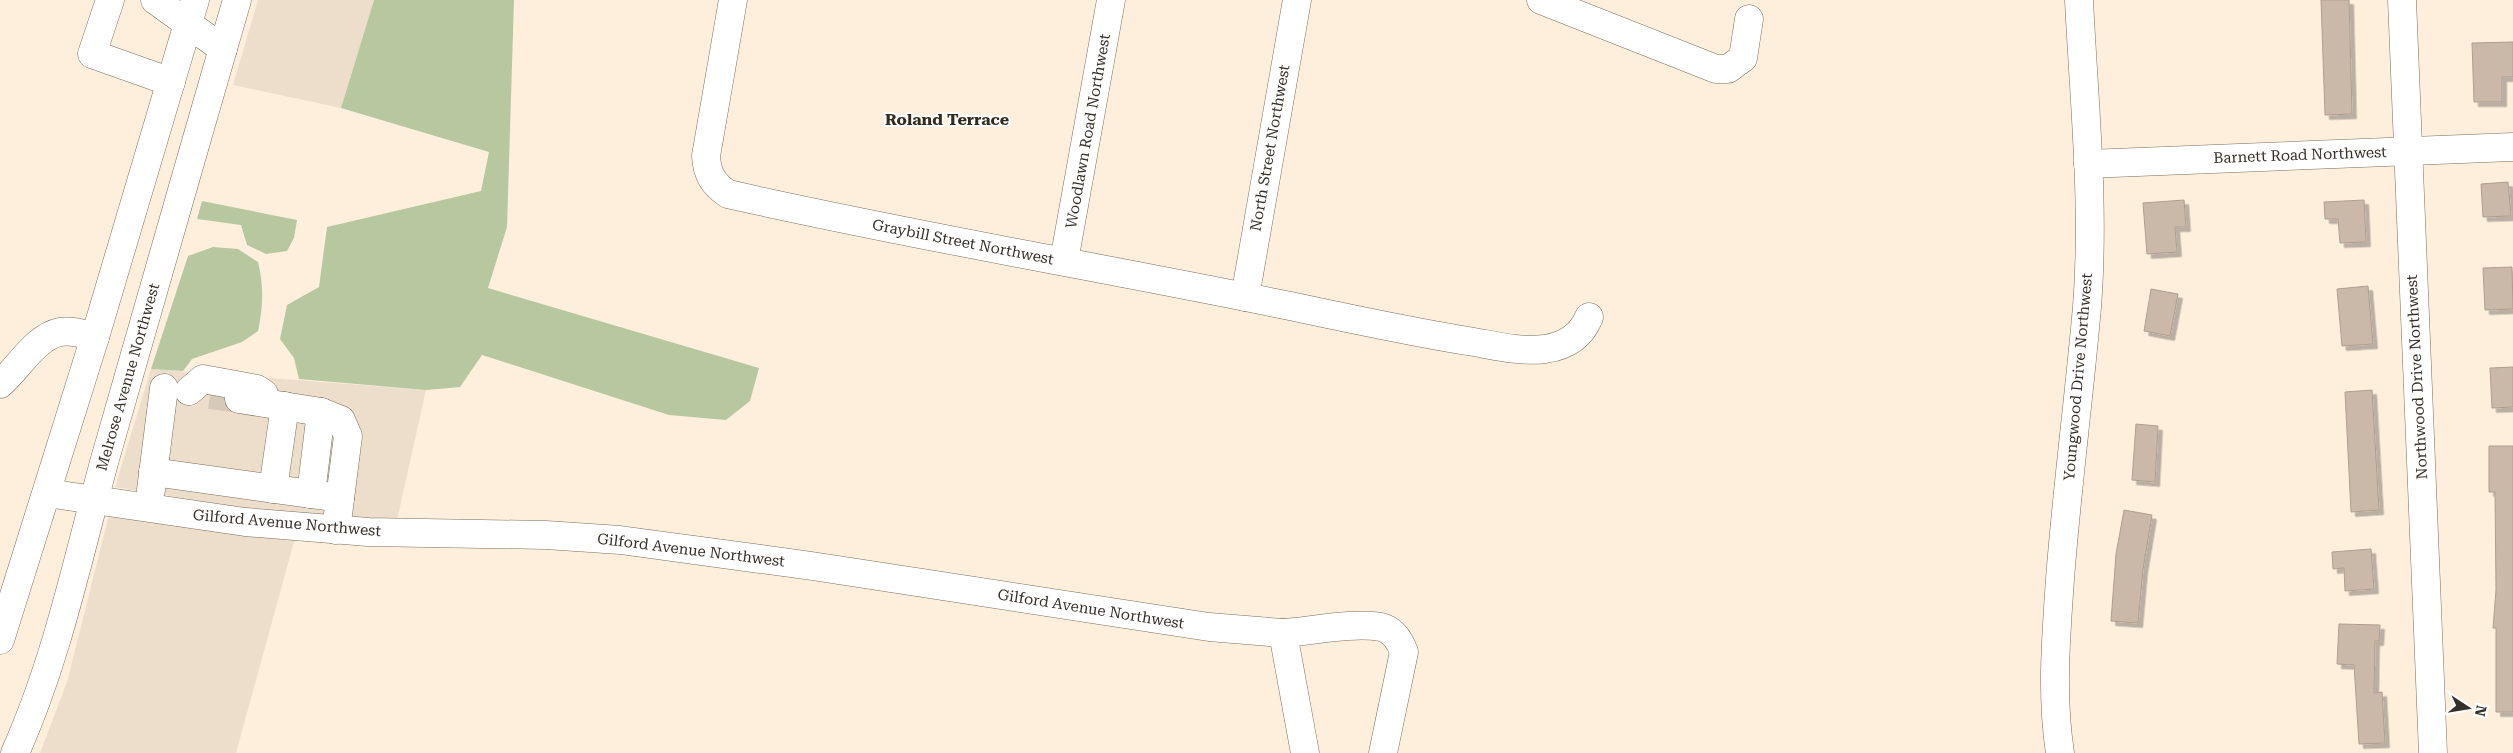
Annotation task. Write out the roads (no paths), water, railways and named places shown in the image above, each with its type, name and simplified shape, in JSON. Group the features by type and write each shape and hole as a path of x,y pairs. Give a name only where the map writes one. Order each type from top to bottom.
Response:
{"street":[{"path":"110,0 92,54 172,82"},
{"path":"155,0 191,12 223,49"},
{"name":"Melrose Avenue Northwest","path":"15,753 36,702 237,0"},
{"name":"Graybill Street Northwest","path":"733,0 706,156 707,169 712,180 728,194 942,239 1064,261 1430,335 1522,350 1545,349 1566,344 1578,336 1589,317"},
{"name":"Woodlawn Road Northwest","path":"1064,261 1111,0"},
{"name":"North Street Northwest","path":"1245,297 1297,0"},
{"path":"1541,0 1571,5 1662,49 1716,69 1728,68 1743,58 1749,19"},
{"name":"Youngwood Drive Northwest","path":"2060,753 2054,687 2055,651 2067,488 2087,306 2090,232 2079,0"},
{"name":"Northwood Drive Northwest","path":"2402,0 2433,753"},
{"path":"0,640 95,337 172,82 191,12"},
{"name":"Barnett Road Northwest","path":"2088,164 2513,147"},
{"path":"0,384 46,338 60,332 77,332 95,337"},
{"path":"148,508 153,472 188,391 203,379 257,388 282,406"},
{"path":"127,382 188,391"},
{"path":"239,399 321,412 340,420 348,436 336,530"},
{"path":"273,489 282,406"},
{"path":"311,494 321,412"},
{"path":"153,472 340,498"},
{"name":"Gilford Avenue Northwest","path":"47,493 245,522 336,530 546,535 620,540 812,566 1209,627 1283,633 1358,627 1382,628 1393,633 1400,643 1404,659 1383,753"},
{"path":"1283,633 1305,753"}],"tunnel":[{"path":"210,395 239,399"}],"district":[{"name":"Roland Terrace","path":"947,119"}]}
